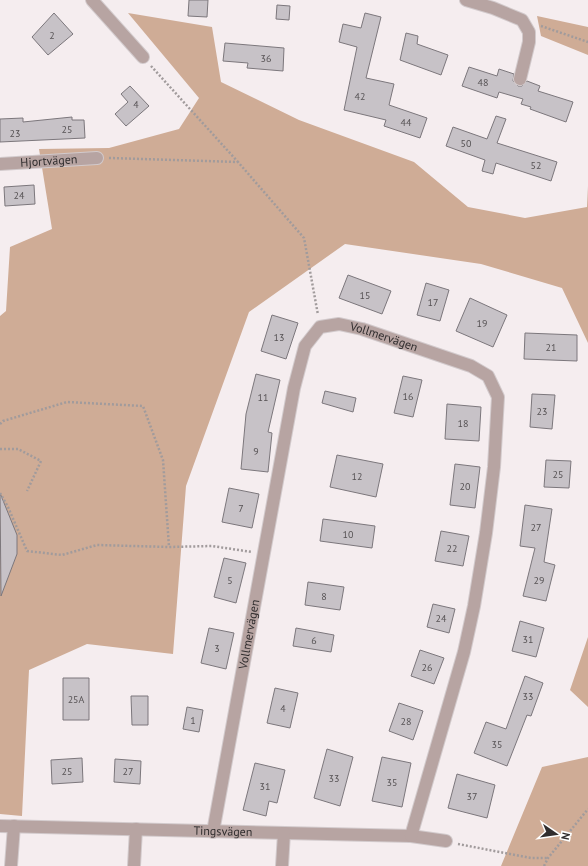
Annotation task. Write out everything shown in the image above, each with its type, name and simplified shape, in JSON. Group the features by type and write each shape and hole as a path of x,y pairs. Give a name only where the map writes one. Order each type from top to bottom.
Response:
{"street":[{"path":"92,0 143,57"},
{"path":"466,0 493,8 522,20 529,32 529,42 520,79"},
{"name":"Hjortvägen","path":"0,164 97,158"},
{"name":"Vollmervägen","path":"213,832 294,388 305,346 320,327 339,324 362,329 471,366 488,376 498,397 494,467 489,511 474,606 464,652 411,836"},
{"name":"Tingsvägen","path":"0,826 411,836 446,841"},
{"path":"11,866 14,826"},
{"path":"134,866 136,829"},
{"path":"282,866 284,833"}],"path":[{"path":"522,20 588,42"},
{"path":"143,57 304,238 320,327"},
{"path":"97,158 238,162"},
{"path":"0,424 3,421 67,402 143,406 163,460 168,547"},
{"path":"0,450 18,449 41,461 27,491"},
{"path":"0,493 8,507 27,551 62,555 97,545 168,547 212,546 264,554"},
{"path":"544,866 548,858 588,809"},
{"path":"446,841 531,858 548,858"}],"shaded area":[{"path":"128,13 212,27 221,82 299,120 414,162 468,207 525,218 587,207 588,186 588,343 562,288 481,264 345,244 249,312 186,486 173,654 87,644 29,670 22,816 0,814 0,316 6,311 10,247 52,229 39,149 109,148 179,129 199,98"},
{"path":"537,16 588,27 588,55 541,36"},
{"path":"588,637 588,707 570,690"},
{"path":"588,757 588,866 501,866 542,767"}],"building":[{"path":"189,0 208,0 207,17 188,16"},
{"path":"277,5 290,6 289,20 276,19"},
{"path":"54,13 73,34 48,55 32,37"},
{"path":"365,13 381,17 366,78 394,84 389,105 427,118 420,138 384,126 386,120 344,110 357,47 339,42 343,24 361,28"},
{"path":"406,33 418,36 417,44 448,55 441,75 400,60"},
{"path":"225,43 284,48 283,71 247,68 248,63 223,61"},
{"path":"469,67 497,76 499,69 514,74 513,81 518,86 522,86 527,81 540,86 538,91 573,102 566,122 530,109 531,107 521,104 523,99 499,92 497,98 462,86"},
{"path":"130,86 149,106 126,126 115,114 128,102 121,94"},
{"path":"496,116 506,119 497,143 557,162 551,181 496,163 493,174 482,171 485,160 446,146 453,127 487,139"},
{"path":"72,117 72,120 84,120 85,138 0,142 0,119 23,118 23,122"},
{"path":"34,185 35,204 5,206 4,187"},
{"path":"348,275 391,291 382,314 339,298"},
{"path":"426,283 449,290 440,321 417,315"},
{"path":"470,298 507,315 493,347 456,331"},
{"path":"272,315 298,323 286,359 261,351"},
{"path":"525,333 577,335 577,361 524,359"},
{"path":"256,374 280,380 268,432 272,433 268,472 241,469 246,414"},
{"path":"403,376 422,380 413,417 394,413"},
{"path":"325,391 356,398 353,412 322,403"},
{"path":"532,394 555,395 552,429 530,427"},
{"path":"447,404 481,407 479,441 445,439"},
{"path":"337,455 383,464 376,497 330,487"},
{"path":"546,460 571,461 569,488 544,487"},
{"path":"455,464 480,467 475,508 450,505"},
{"path":"229,488 259,494 252,528 222,522"},
{"path":"0,493 17,535 17,554 1,596"},
{"path":"525,505 552,509 544,562 555,565 546,601 523,596 535,548 520,546"},
{"path":"323,519 375,526 372,548 320,541"},
{"path":"441,531 469,536 463,566 435,561"},
{"path":"224,558 246,563 236,603 214,597"},
{"path":"308,582 344,587 340,610 305,605"},
{"path":"433,604 455,609 449,633 427,627"},
{"path":"520,621 544,628 536,657 512,651"},
{"path":"209,628 234,633 226,669 201,663"},
{"path":"296,628 334,635 331,652 293,646"},
{"path":"420,650 444,658 434,684 411,676"},
{"path":"525,676 543,683 531,716 527,715 507,766 474,753 486,722 506,729"},
{"path":"63,678 89,678 89,720 63,720"},
{"path":"275,688 298,693 290,728 267,723"},
{"path":"131,696 148,696 148,725 132,725"},
{"path":"399,703 423,711 413,740 389,731"},
{"path":"187,707 203,710 199,732 183,729"},
{"path":"327,749 353,757 340,806 314,798"},
{"path":"382,757 411,763 402,807 372,801"},
{"path":"82,758 83,782 52,784 51,760"},
{"path":"115,759 141,761 140,784 114,782"},
{"path":"255,763 285,770 277,803 269,801 266,816 243,810"},
{"path":"457,774 495,785 487,818 448,808"}]}
